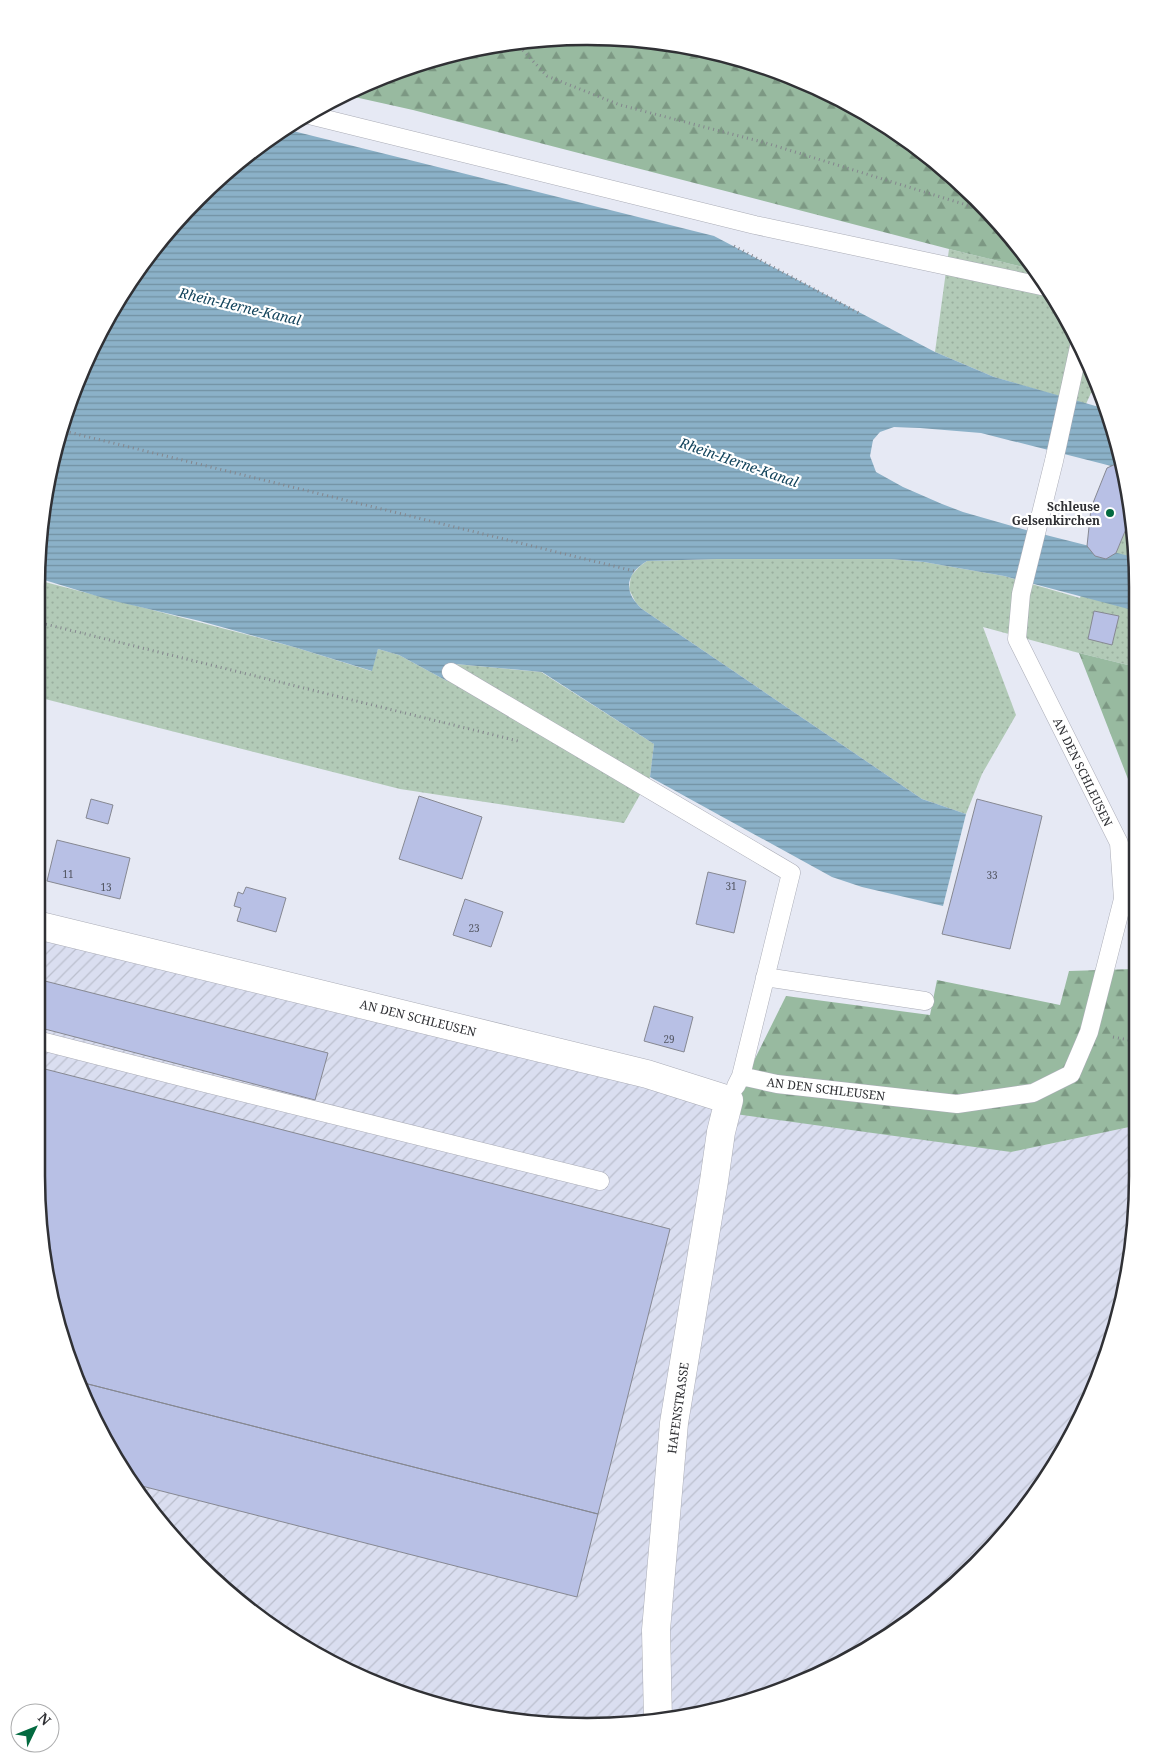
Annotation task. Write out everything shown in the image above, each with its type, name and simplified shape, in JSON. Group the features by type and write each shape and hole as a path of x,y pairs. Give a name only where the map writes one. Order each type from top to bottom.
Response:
{"street":[{"name":"AN DEN SCHLEUSEN","path":"45,927 647,1074 729,1100"},
{"name":"HAFENSTRASSE","path":"658,1713 656,1630 674,1423 721,1132 729,1100"}],"lane":[{"path":"318,117 755,225 1037,285"},
{"name":"AN DEN SCHLEUSEN","path":"741,1076 777,1084 957,1104 1033,1092 1071,1074 1089,1032 1123,899 1118,843 1017,639 1021,594 1054,461 1077,356"},
{"path":"451,672 791,873 741,1076 729,1100"},
{"path":"765,977 926,1001"},
{"path":"45,1042 600,1181"}],"path":[{"path":"522,49 547,76 620,106 766,143 972,207"},
{"path":"68,432 634,571"},
{"path":"45,624 526,743"}],"shaded area":[{"path":"45,928 1011,1152 1129,1127 1128,1211 1119,1282 1111,1316 1088,1383 1073,1416 1038,1477 1017,1506 970,1559 917,1606 888,1627 858,1645 794,1677 727,1700 693,1708 622,1717 552,1717 481,1708 447,1700 380,1677 347,1662 286,1627 257,1606 204,1559 157,1506 136,1477 118,1447 86,1383 74,1350 55,1282 50,1247 45,1176"}],"green space":[{"path":"552,46 622,46 693,55 727,63 794,86 827,101 888,136 917,157 970,204 1025,267 949,249 413,110 355,97 380,86 447,63 481,55"},
{"path":"949,249 1025,267 1038,286 1073,347 1093,394 1091,393 1086,404 994,377 935,352"},
{"path":"1126,530 1129,587 1129,665 983,627 1016,715 982,774 966,814 922,799 642,609 636,603 629,589 631,576 647,561 891,559 924,562 1004,576 1080,598 1095,556 1116,553"},
{"path":"45,582 294,647 371,671 378,649 399,655 447,681 455,664 541,672 654,744 650,777 624,823 400,789 45,699"},
{"path":"1079,653 1129,665 1129,782"},
{"path":"1129,969 1129,1127 1011,1152 728,1113 786,996 930,1015 937,980 1060,1005 1069,971"}],"water":[{"name":"Rhein-Herne-Kanal","path":"294,131 714,236 935,352 994,377 1098,407 1116,467 981,433 920,428 894,427 880,432 873,440 870,456 876,472 903,487 942,504 1026,530 1128,556 1129,587 1129,609 1004,576 924,562 891,559 647,561 631,577 629,590 636,603 642,609 922,799 966,814 943,906 862,887 832,877 650,777 654,744 542,672 456,664 447,681 399,655 378,649 372,671 200,621 110,600 45,580 46,552 55,481 63,447 86,380 118,316 136,286 157,257 204,204 230,180 257,157"}],"building":[{"name":"Schleuse Gelsenkirchen","path":"1115,464 1126,530 1116,553 1106,559 1095,556 1087,546 1091,508 1107,468"},
{"path":"1094,611 1119,616 1112,645 1088,639"},
{"path":"419,796 482,817 462,879 399,859"},
{"path":"91,799 113,805 108,824 86,818"},
{"path":"977,799 1042,816 1010,949 942,934"},
{"path":"57,840 130,858 120,899 47,881"},
{"path":"708,872 746,881 734,933 696,924"},
{"path":"246,887 286,898 276,932 237,921 241,908 234,906 238,892 243,894"},
{"path":"465,899 503,912 491,947 453,935"},
{"path":"45,981 328,1053 315,1100 45,1029"},
{"path":"654,1006 693,1017 684,1052 644,1041"},
{"path":"45,1069 670,1229 598,1514 86,1384 63,1316 55,1282 50,1247 45,1176"},
{"path":"86,1384 598,1514 577,1597 143,1486 118,1447"}],"place":[{"name":"Schleuse Gelsenkirchen","path":"1110,513"}]}
